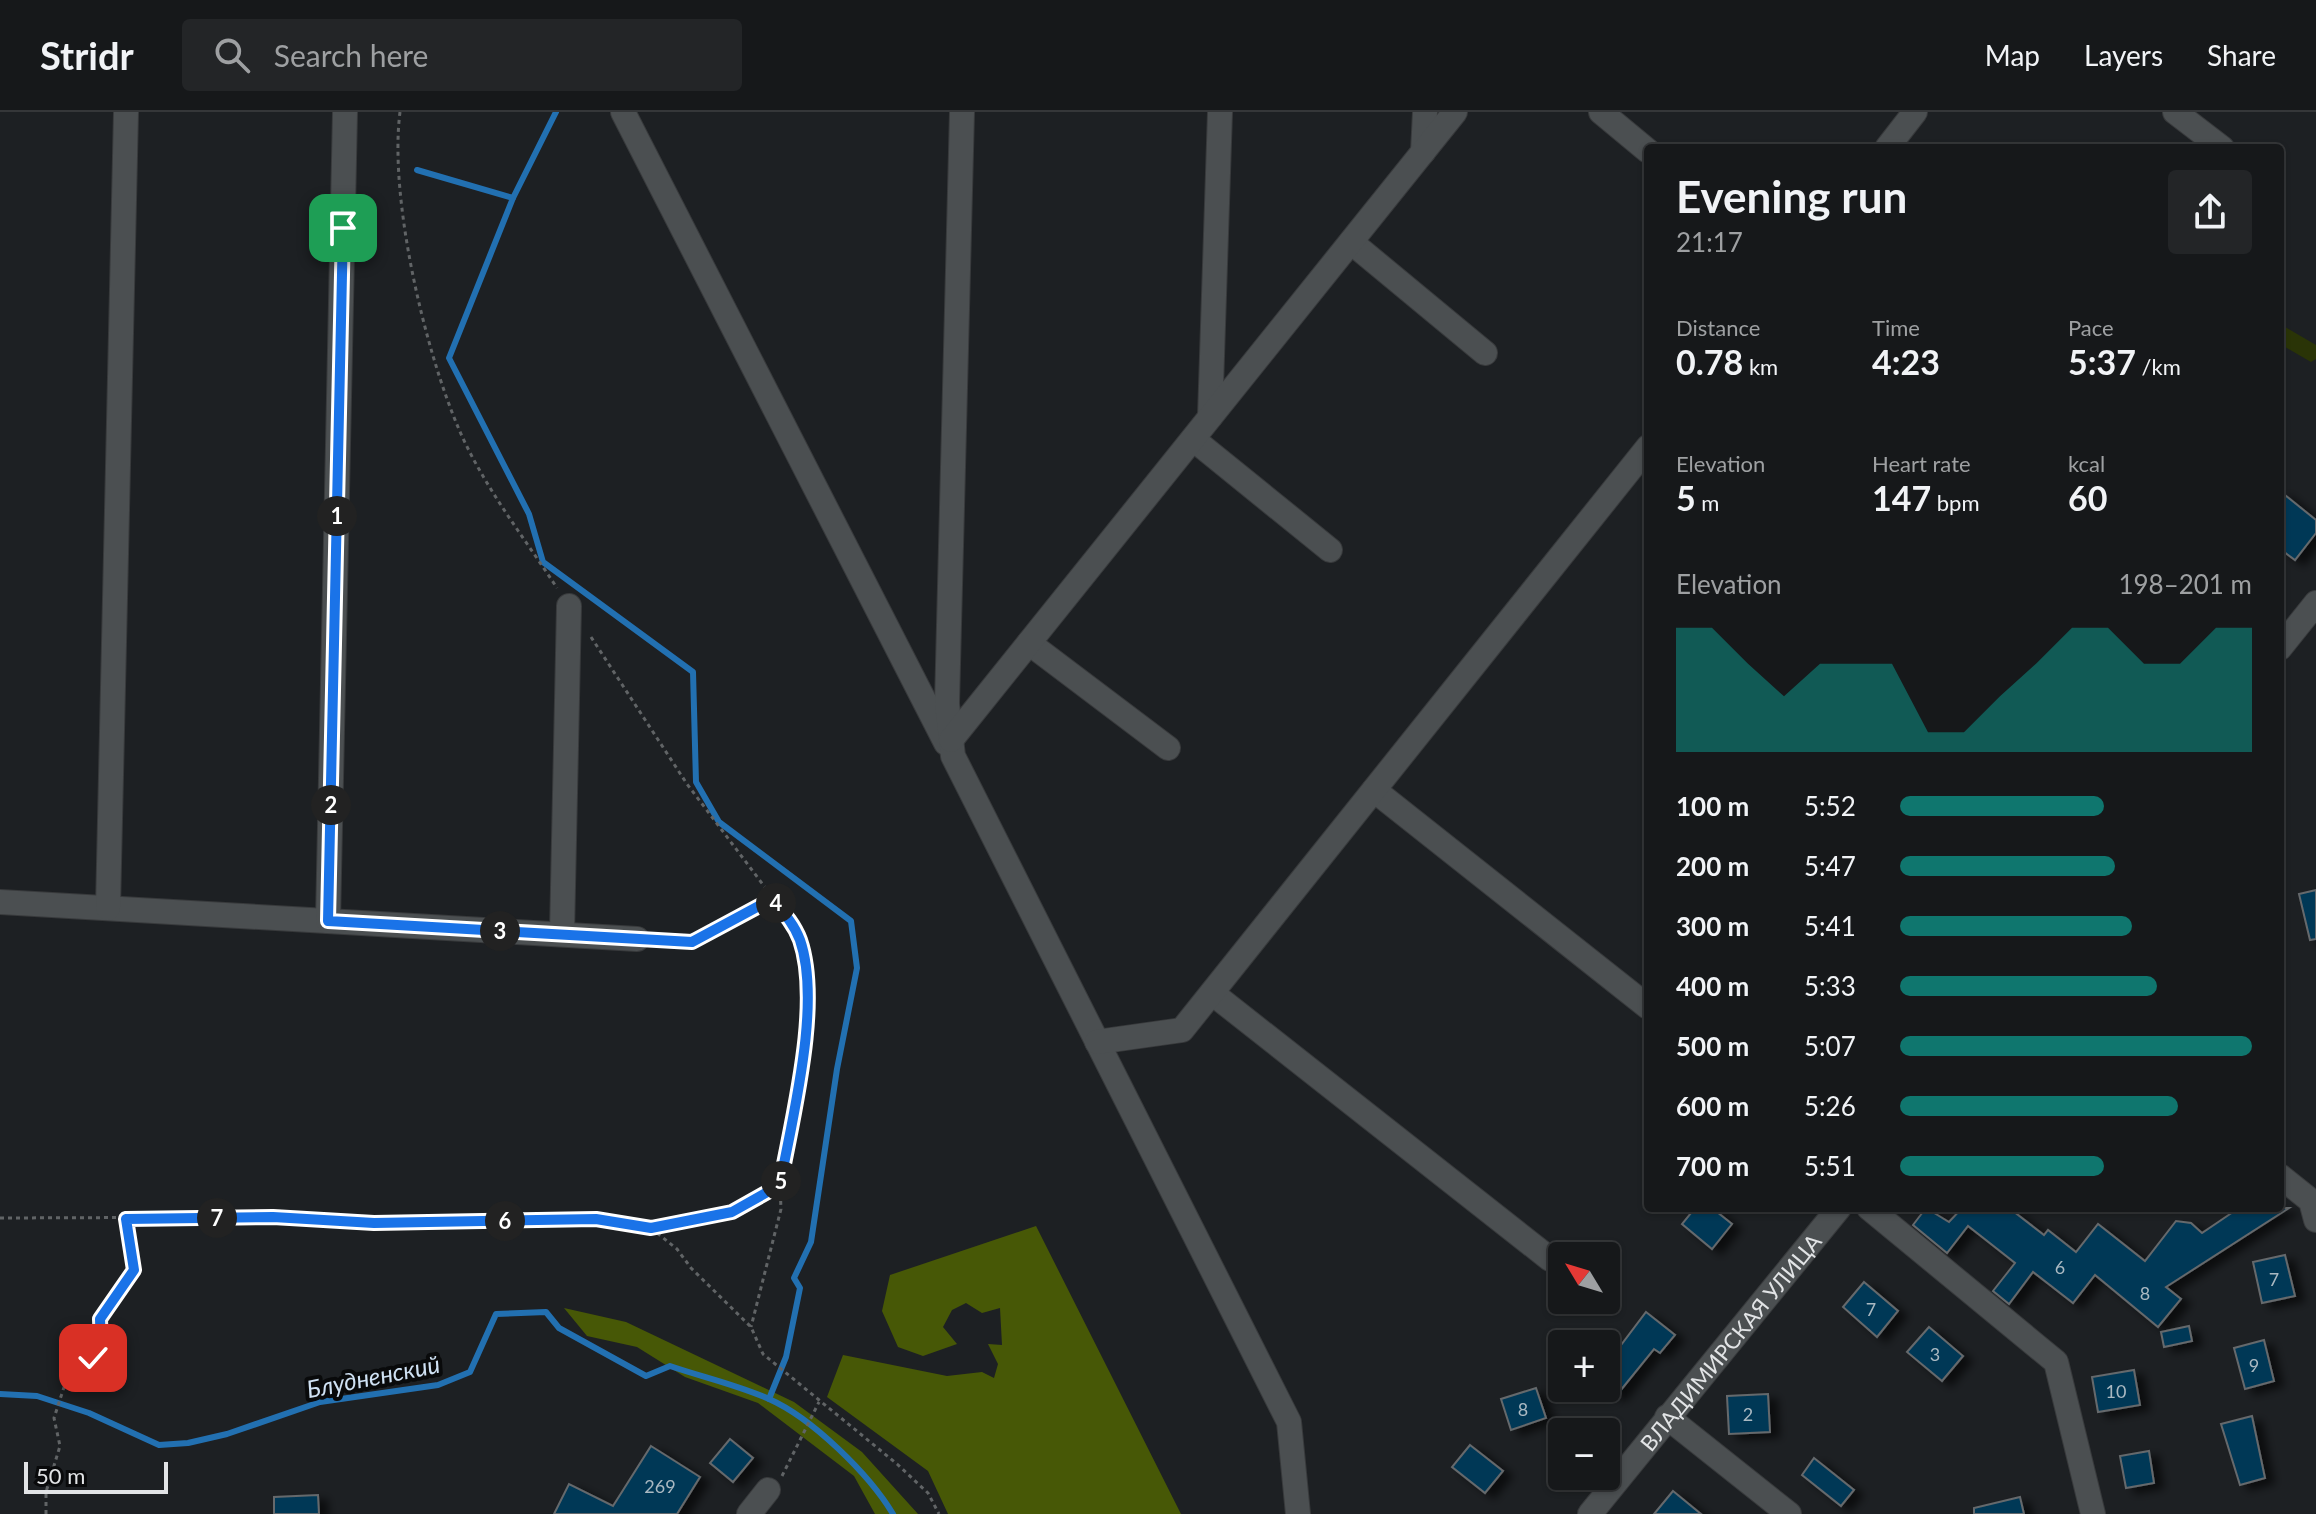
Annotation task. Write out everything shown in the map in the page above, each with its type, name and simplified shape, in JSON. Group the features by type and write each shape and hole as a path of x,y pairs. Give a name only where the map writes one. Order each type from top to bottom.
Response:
{"street":[{"path":"108,908 126,112"},
{"path":"328,921 345,112"},
{"path":"623,112 952,748 1289,1422 1298,1514"},
{"path":"952,748 947,704 962,112"},
{"path":"1210,417 1220,112"},
{"path":"1423,152 1425,112"},
{"path":"952,748 1029,643 1455,112"},
{"path":"1601,112 1644,148"},
{"path":"1890,144 1915,112"},
{"path":"2175,112 2217,144"},
{"path":"1351,242 1485,353"},
{"path":"1193,439 1330,550"},
{"path":"1097,1042 1182,1030 1644,452"},
{"path":"2284,643 2316,603"},
{"path":"562,934 569,606"},
{"path":"1029,643 1168,748"},
{"path":"1374,790 1644,1004"},
{"path":"0,902 637,939"},
{"path":"1212,993 1548,1257"},
{"path":"2284,1179 2311,1201 2316,1220"},
{"name":"ВЛАДИМИРСКАЯ УЛИЦА","path":"1590,1514 1836,1212"},
{"path":"1874,1212 2056,1362 2093,1514"},
{"path":"1667,1417 1789,1514"},
{"path":"749,1514 768,1490"}],"path":[{"path":"400,112 396,143 398,190 425,323 458,427 491,488 569,606"},
{"path":"591,636 687,784 796,932 807,973 805,1033 780,1185 781,1209 751,1327"},
{"path":"637,939 692,942 772,899"},
{"path":"0,1218 273,1217 374,1223 596,1219 651,1228 732,1212 780,1185"},
{"path":"46,1514 46,1492 54,1474 53,1462 60,1441 54,1418 66,1381 71,1370 98,1354 101,1347 100,1319 134,1270 126,1219"},
{"path":"651,1228 677,1249 691,1268 751,1327 763,1354 907,1473 928,1493 939,1514"},
{"path":"768,1490 786,1472 819,1402"}],"green space":[{"path":"2284,326 2316,345 2316,359 2311,362 2284,346"},
{"path":"1036,1226 1181,1514 948,1514 928,1471 827,1397 843,1355 947,1376 982,1372 994,1378 998,1364 988,1344 1002,1345 1000,1308 982,1313 966,1303 952,1310 943,1327 957,1344 923,1356 898,1347 882,1311 890,1275"},
{"path":"564,1308 626,1322 794,1402 862,1452 918,1514 875,1514 854,1476 758,1403 685,1377 637,1347 587,1336"}],"building":[{"path":"2284,494 2316,520 2316,533 2295,560 2284,552"},
{"path":"2316,890 2316,939 2310,940 2299,894"},
{"path":"1692,1212 1717,1212 1732,1224 1712,1249 1682,1224"},
{"path":"1923,1212 1933,1212 1949,1222 1958,1212 2014,1212 2044,1235 2048,1230 2076,1252 2098,1224 2145,1261 2176,1221 2191,1223 2202,1233 2233,1212 2283,1212 2166,1287 2181,1299 2158,1327 2095,1275 2073,1303 2033,1272 2009,1304 1993,1291 2015,1263 1968,1226 1947,1253 1913,1225"},
{"path":"2285,1255 2295,1296 2262,1303 2253,1262"},
{"path":"1864,1282 1898,1311 1877,1337 1843,1307"},
{"path":"1646,1312 1675,1335 1660,1353 1654,1349 1620,1391 1621,1345"},
{"path":"2189,1326 2192,1341 2164,1347 2161,1332"},
{"path":"1929,1327 1963,1356 1942,1381 1907,1352"},
{"path":"2264,1340 2274,1381 2245,1389 2234,1348"},
{"path":"2134,1370 2140,1405 2098,1412 2092,1377"},
{"path":"1536,1388 1546,1418 1511,1430 1501,1399"},
{"path":"1768,1394 1770,1432 1729,1434 1727,1396"},
{"path":"2252,1416 2265,1478 2240,1485 2221,1424"},
{"path":"730,1439 753,1458 733,1482 710,1463"},
{"path":"1470,1445 1503,1471 1485,1493 1452,1467"},
{"path":"651,1446 700,1477 677,1514 554,1514 569,1484 613,1506"},
{"path":"2149,1451 2154,1483 2126,1488 2120,1456"},
{"path":"1814,1458 1854,1490 1841,1506 1802,1475"},
{"path":"1673,1491 1701,1514 1654,1514"},
{"path":"318,1495 319,1514 274,1514 274,1497"},
{"path":"2020,1497 2024,1514 1974,1514 1974,1508"}],"waterway":[{"path":"513,198 556,112"},
{"path":"417,170 513,198 449,358 529,514 543,562 693,672 696,782 719,822 851,921 857,968 837,1069 811,1242 794,1278 800,1288 786,1357 769,1399"},
{"name":"Блудненский","path":"0,1394 37,1396 89,1413 159,1445 188,1443 227,1434 320,1402 438,1385 470,1372 496,1314 546,1312 559,1328 646,1376 670,1366 745,1389 786,1408 821,1433 855,1465 893,1514"}],"route":[{"path":"93,1358 101,1347 100,1319 134,1270 126,1219 273,1217 374,1223 596,1219 651,1228 732,1212 750,1199 780,1185 805,1033 807,973 800,941 792,923 772,899 692,942 328,921 343,228"}]}
